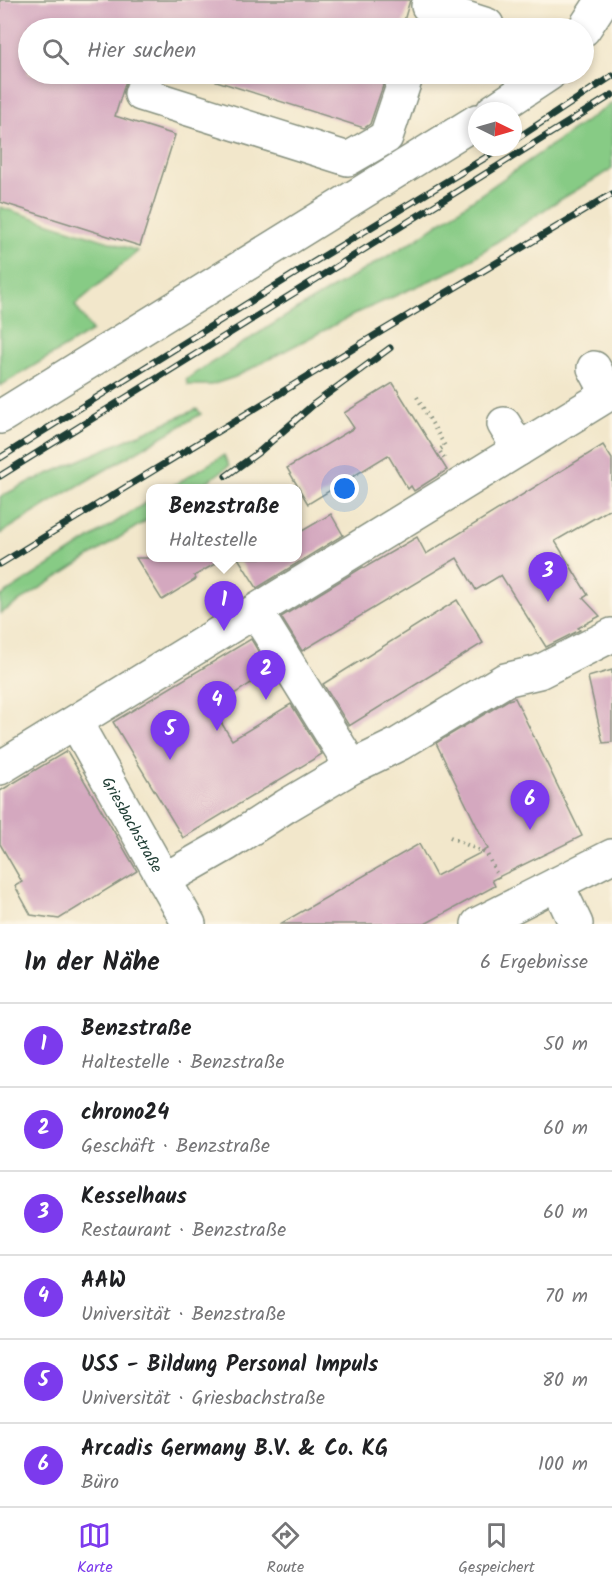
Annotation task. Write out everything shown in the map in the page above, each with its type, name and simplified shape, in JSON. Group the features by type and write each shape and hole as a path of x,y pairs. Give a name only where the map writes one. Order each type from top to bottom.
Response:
{"street":[{"path":"591,18 603,0"},
{"path":"426,12 454,18"},
{"path":"144,84 141,94 348,159 386,137 404,84"},
{"path":"507,102 534,84"},
{"path":"0,417 468,127"},
{"path":"0,768 459,486 512,437 605,385"},
{"path":"256,612 352,767"},
{"path":"164,880 352,767 399,744 505,680 539,672 612,635"},
{"name":"Griesbachstraße","path":"76,723 189,924"},
{"path":"478,924 511,913 557,884 612,856"},
{"path":"557,884 576,924"}],"path":[{"path":"417,397 446,446 439,450 459,486"},
{"path":"450,837 486,854 511,913"}],"green space":[{"path":"612,103 612,169 553,204 458,268 359,312 235,377 211,385 188,385 186,380 195,373 299,308 415,240"},
{"path":"0,207 138,251 75,305 92,331 0,386"},
{"path":"197,409 201,414 0,534 0,497"},
{"path":"224,455 229,466 204,484 176,484"},
{"path":"146,503 146,521 0,614 0,597"}],"building":[{"path":"0,0 410,0 405,18 18,18 18,84 125,84 115,116 175,135 140,246 0,202"},
{"path":"226,84 384,84 370,124 364,128"},
{"path":"393,383 447,470 414,491 411,486 408,489 388,455 308,504 302,494 302,484 296,484 287,468 354,428 344,413"},
{"path":"603,445 612,459 612,508 555,541 588,595 583,598 600,616 578,628 580,630 546,647 501,575 476,590 457,558 302,651 281,617 417,537 426,554"},
{"path":"331,514 343,535 302,560 302,531"},
{"path":"136,558 146,558 146,562 218,562 194,576 196,579 162,600"},
{"path":"241,562 299,562 257,588"},
{"path":"457,600 483,643 349,726 323,684"},
{"path":"251,639 270,671 212,708 232,740 291,704 322,754 183,838 113,722"},
{"path":"612,670 612,742 603,743 588,677"},
{"path":"515,698 582,836 492,880 495,886 425,924 280,924 419,844 436,876 488,849 436,743"},
{"path":"67,751 137,871 59,919 31,915 15,886 22,882 0,844 0,791"}],"railway":[{"path":"522,135 612,76"},
{"path":"0,476 612,95"},
{"path":"0,458 488,156"},
{"path":"0,564 612,194"},
{"path":"226,476 259,452 314,404 390,348"}],"place":[{"name":"Kesselhaus","path":"548,602"},
{"name":"Benzstraße","path":"224,631"},
{"name":"chrono24","path":"266,700"},
{"name":"AAW","path":"217,731"},
{"name":"USS - Bildung Personal Impuls","path":"170,760"},
{"name":"Arcadis Germany B.V. & Co. KG","path":"530,830"}]}
